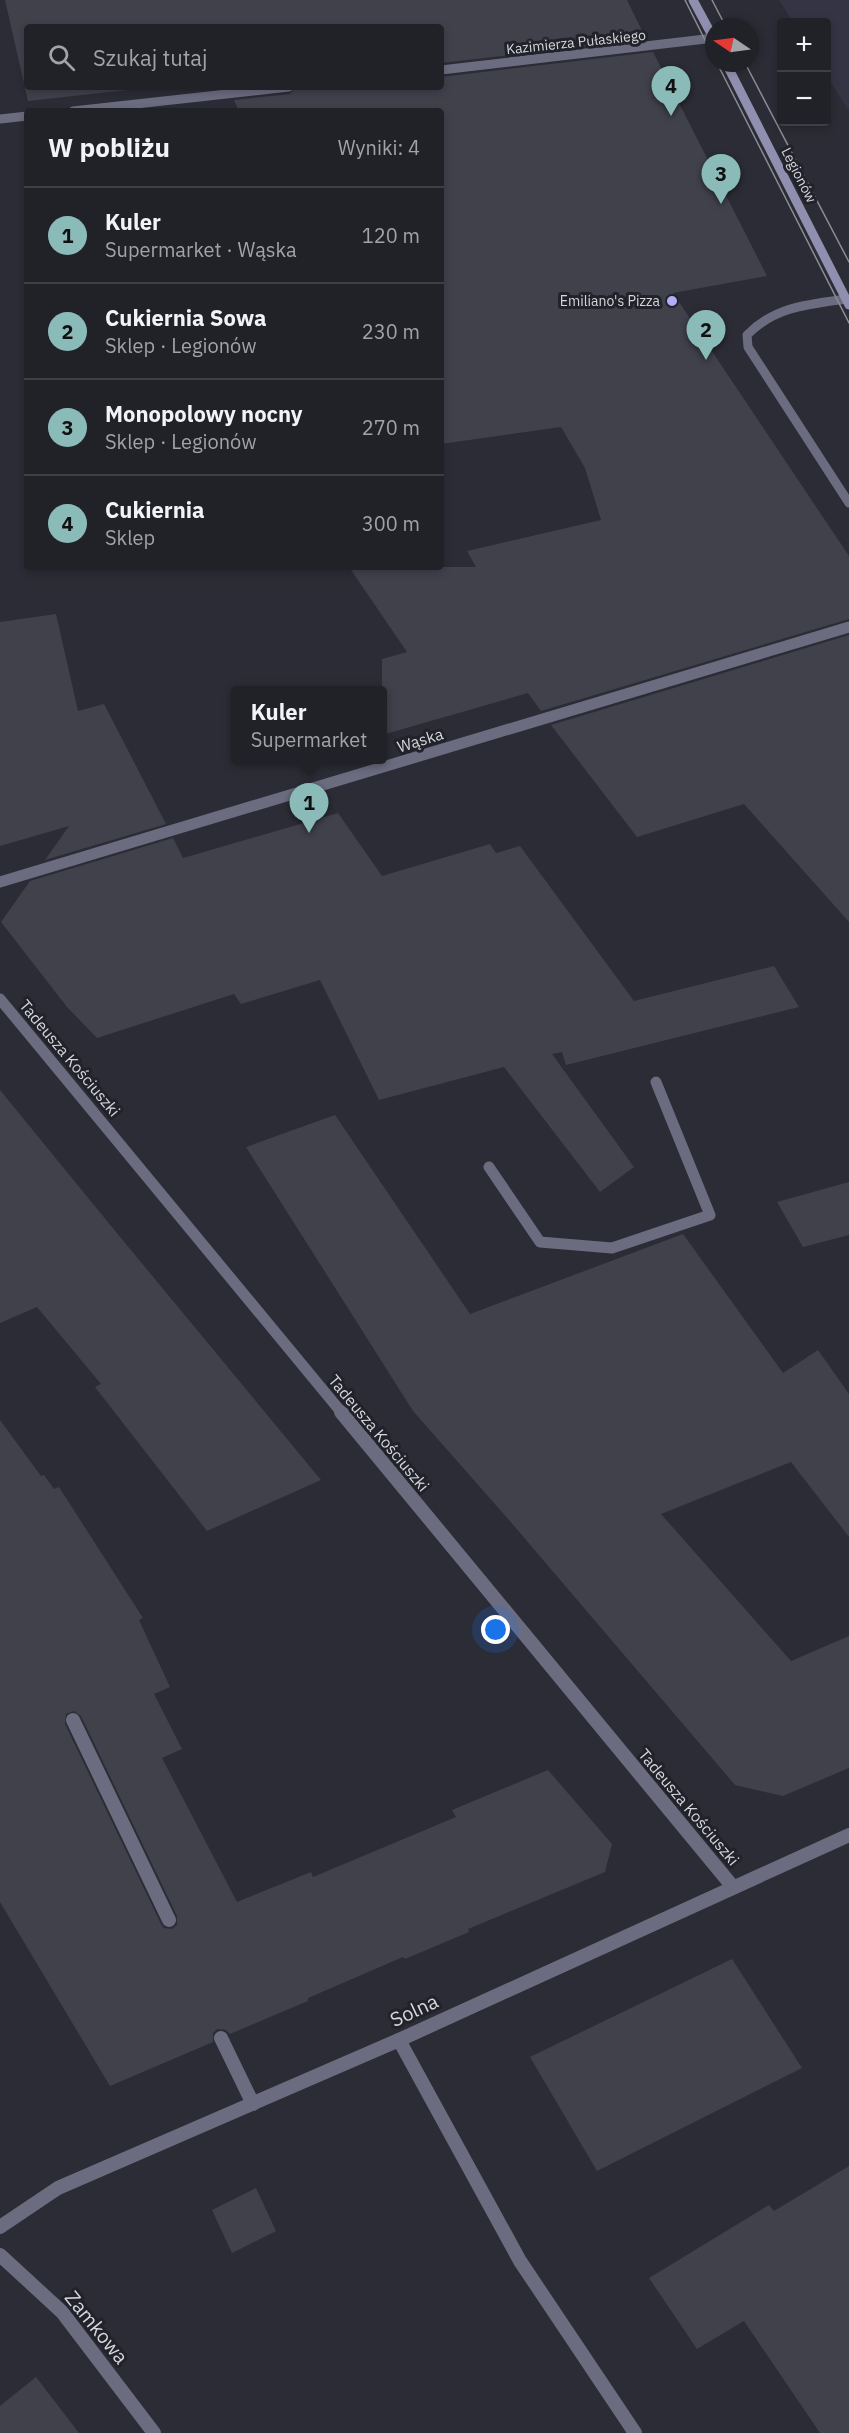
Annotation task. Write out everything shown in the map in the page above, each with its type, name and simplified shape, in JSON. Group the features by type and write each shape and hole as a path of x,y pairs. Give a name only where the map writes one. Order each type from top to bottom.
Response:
{"street":[{"path":"693,0 705,22"},
{"name":"Kazimierza Pułaskiego","path":"444,70 705,40"},
{"name":"Legionów","path":"731,72 848,302"},
{"path":"100,108 262,90"},
{"path":"0,119 24,116"},
{"path":"848,302 800,305 756,323 747,334 748,347 849,503"},
{"name":"Wąska","path":"0,882 849,627"},
{"name":"Tadeusza Kościuszki","path":"0,999 733,1887"},
{"path":"489,1167 540,1242 612,1248 710,1215 656,1082"},
{"path":"73,1720 170,1920"},
{"name":"Solna","path":"0,2227 58,2188 399,2040 849,1835"},
{"path":"221,2038 253,2104"},
{"path":"399,2040 520,2260 635,2433"},
{"name":"Zamkowa","path":"0,2255 62,2312 154,2433"}],"shaded area":[{"path":"779,0 849,0 849,111 831,82 831,18 790,18"}],"building":[{"path":"5,0 627,0 646,39 444,63 444,24 24,24 24,83"},
{"path":"653,52 767,276 673,293 849,556 849,619 541,711 528,693 387,734 387,686 382,686 382,659 407,652 351,570 444,570 444,567 476,567 467,551 601,520 585,468 561,427 444,444 444,108 238,108 234,100 290,94 293,90 444,90 444,77"},
{"path":"25,90 128,90 28,101"},
{"path":"56,614 78,711 104,704 166,824 45,860 69,826 0,846 0,622"},
{"path":"849,635 849,922 744,804 637,837 551,725"},
{"path":"338,813 382,876 490,844 496,853 520,846 634,1001 774,966 799,1007 566,1065 562,1052 552,1054 634,1167 600,1192 504,1067 379,1100 320,980 241,1004 234,994 97,1038 67,1007 1,922 30,881 173,838 183,858"},
{"path":"0,1090 321,1480 207,1531 95,1387 101,1384 37,1307 0,1323"},
{"path":"335,1115 470,1314 683,1234 783,1373 818,1350 849,1394 849,1537 791,1462 661,1514 791,1661 849,1636 849,1768 783,1796 735,1785 413,1411 246,1147"},
{"path":"849,1182 849,1235 803,1247 777,1202"},
{"path":"0,1420 41,1476 44,1475 54,1489 59,1487 143,1618 139,1620 170,1687 154,1694 182,1749 162,1758 237,1902 311,1872 313,1877 456,1817 452,1810 548,1770 612,1844 605,1872 468,1929 469,1932 405,1959 403,1957 308,1998 308,2001 230,2034 226,2030 217,2029 213,2033 213,2042 110,2086 0,1902","holes":["74,1711 81,1716 177,1916 177,1925 172,1929 164,1928 161,1924 65,1724 66,1714"]},
{"path":"732,1959 802,2068 597,2171 530,2057"},
{"path":"849,2166 849,2433 820,2433 744,2321 697,2349 649,2278 769,2205 774,2211"},
{"path":"256,2188 276,2231 232,2253 212,2210"},
{"path":"36,2377 79,2433 0,2433 0,2406"}],"tram line":[{"path":"685,0 705,40"},
{"path":"712,0 721,18"},
{"path":"722,72 849,323"},
{"path":"750,72 849,262"}],"place":[{"name":"Cukiernia","path":"671,116"},
{"name":"Monopolowy nocny","path":"721,204"},
{"name":"Emiliano's Pizza","path":"672,301"},
{"name":"Cukiernia Sowa","path":"706,360"},
{"name":"Kuler","path":"309,833"}]}
